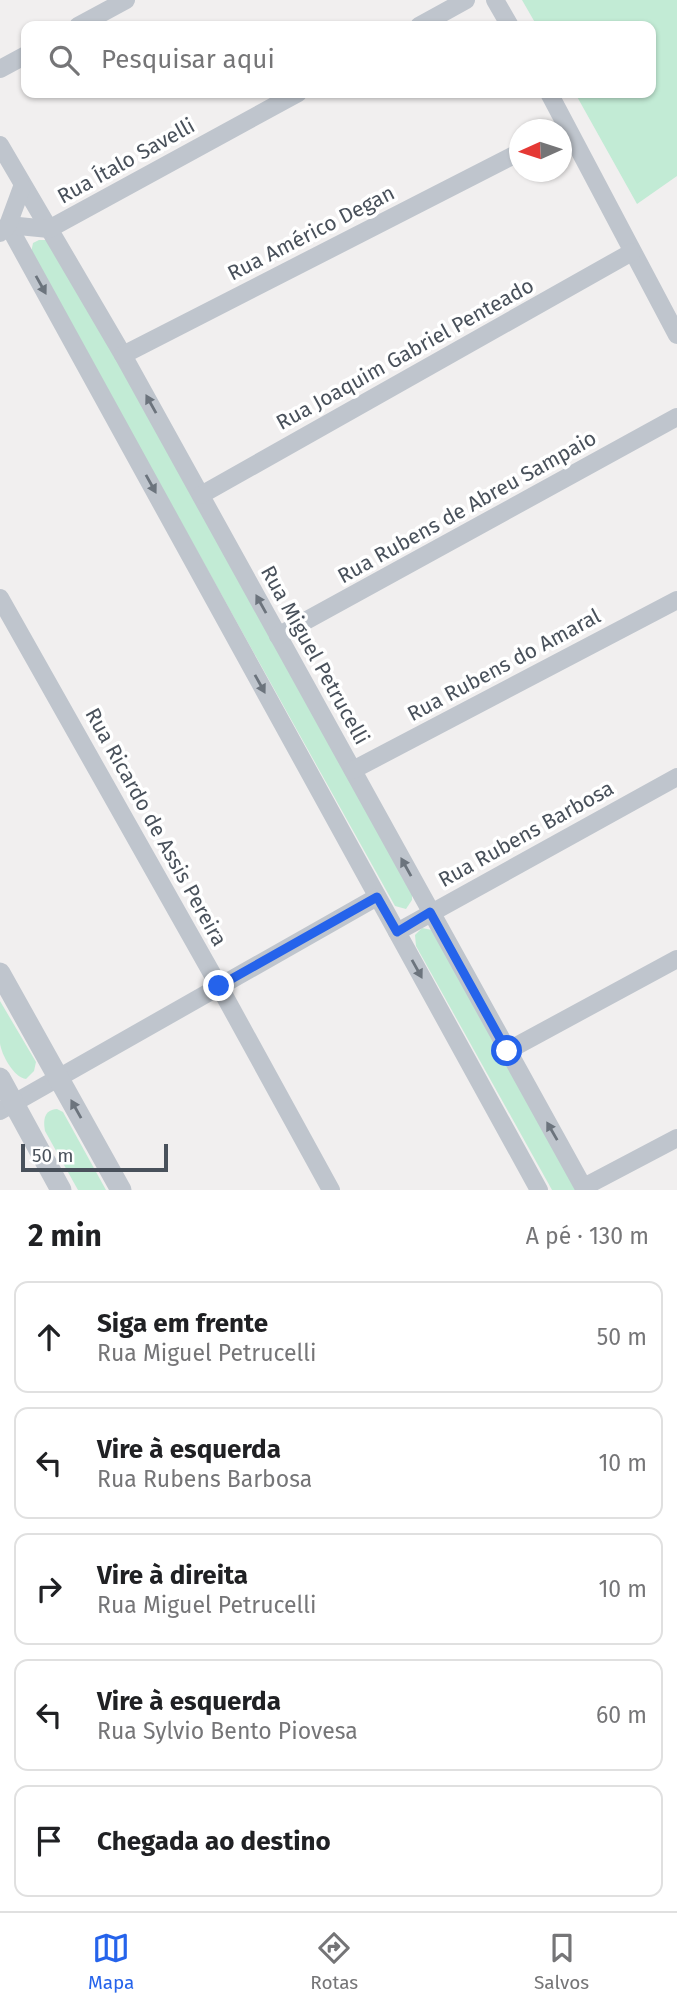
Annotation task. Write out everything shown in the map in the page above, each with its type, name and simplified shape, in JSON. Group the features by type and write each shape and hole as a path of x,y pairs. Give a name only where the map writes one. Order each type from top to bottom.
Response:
{"street":[{"path":"87,21 126,0"},
{"path":"428,21 466,0"},
{"path":"495,0 507,21"},
{"path":"0,69 21,58"},
{"name":"Rua Ítalo Savelli","path":"4,229 50,229 289,98"},
{"path":"551,98 561,119"},
{"path":"572,142 632,252 672,313 677,335"},
{"name":"Rua Miguel Petrucelli","path":"0,145 22,187 50,229 123,355 585,1189"},
{"name":"Rua Américo Degan","path":"123,355 509,158"},
{"path":"22,187 4,229 539,1190"},
{"name":"Rua Joaquim Gabriel Penteado","path":"201,495 632,252"},
{"name":"Rua Rubens de Abreu Sampaio","path":"278,636 677,417"},
{"name":"Rua Ricardo de Assis Pereira","path":"0,598 331,1190"},
{"name":"Rua Rubens do Amaral","path":"352,770 677,600"},
{"name":"Rua Rubens Barbosa","path":"397,932 677,777"},
{"path":"7,1107 377,897"},
{"path":"507,1051 677,959"},
{"path":"0,973 121,1190"},
{"path":"0,1078 7,1107 61,1190"},
{"path":"585,1189 677,1138"}],"green space":[{"path":"522,0 677,0 677,176 637,204 578,98 656,98 656,21 534,21"},
{"path":"46,240 53,242 412,893 412,900 406,909 395,906 31,253 33,243"},
{"path":"422,928 432,930 576,1190 552,1190 416,946 415,935"},
{"path":"0,1001 36,1062 34,1071 26,1079 13,1070 1,1048"},
{"path":"57,1109 63,1112 106,1190 78,1190 45,1131 45,1116 49,1111"}],"route":[{"path":"219,986 377,897 397,932 430,912 507,1051"}]}
